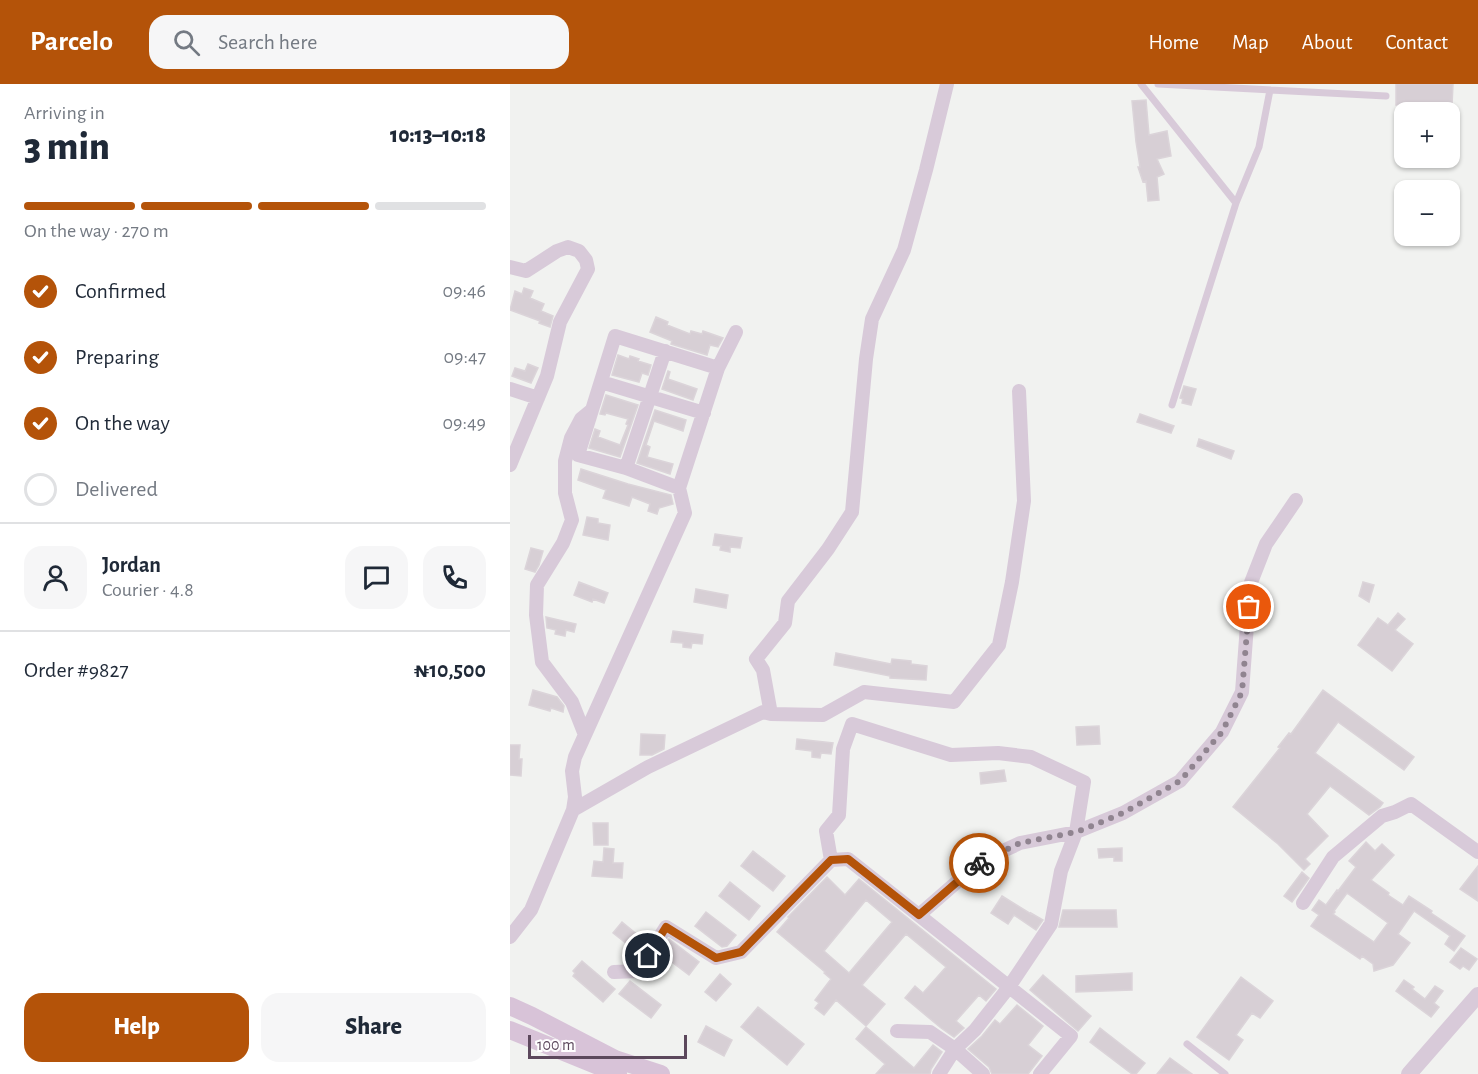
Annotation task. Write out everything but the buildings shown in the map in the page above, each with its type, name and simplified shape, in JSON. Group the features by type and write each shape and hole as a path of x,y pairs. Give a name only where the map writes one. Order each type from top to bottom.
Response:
{"main road":[{"path":"510,1006 615,1059 661,1074"},
{"path":"512,1035 618,1074"}],"street":[{"path":"771,714 763,670 756,659 785,623 788,601 828,549 852,512 866,359 872,319 904,250 947,84"},
{"path":"510,267 526,271 557,251 568,247 579,251 586,260 588,269 560,322 547,376 510,465"},
{"path":"510,938 531,910 573,810 575,797 572,771 575,757 685,513 679,488 718,368 736,332"},
{"path":"679,488 626,468 578,455 615,336 718,368"},
{"path":"626,468 665,351"},
{"path":"601,382 704,413"},
{"path":"510,389 538,398"},
{"path":"573,810 659,762 763,712 823,715 864,692 954,702 999,645 1012,582 1024,501 1019,391"},
{"path":"585,735 572,702 542,662 536,615 537,585 563,543 572,520 566,493 565,461 571,438 581,418 592,410"},
{"path":"919,915 981,861 1020,843 1076,832 1123,813 1180,781 1222,732 1242,692 1250,585 1266,544 1296,500"},
{"path":"831,860 826,831 839,815 843,749 852,724 951,755 998,753 1031,757 1084,782 1076,832 1061,871 1051,924 1009,987 975,1030 955,1049 939,1074"},
{"path":"1303,903 1333,857 1382,816 1411,804 1478,852"},
{"path":"614,972 638,971 666,927 716,958 741,952 831,860 848,859 1071,1036 1040,1074"},
{"path":"1413,1073 1478,995"},
{"path":"897,1031 930,1032 955,1049 983,1074"}],"lane":[{"path":"1141,84 1236,203"},
{"path":"1158,84 1386,96"},
{"path":"1172,405 1236,203 1259,147 1270,90"},
{"path":"1187,1044 1226,1074"}],"way so far":[{"path":"979,863 1020,843 1076,832 1092,826 1123,813 1180,781 1222,732 1242,692 1249,607"}],"route":[{"path":"648,956 666,927 716,958 741,952 831,860 848,859 919,915 979,863"}]}
